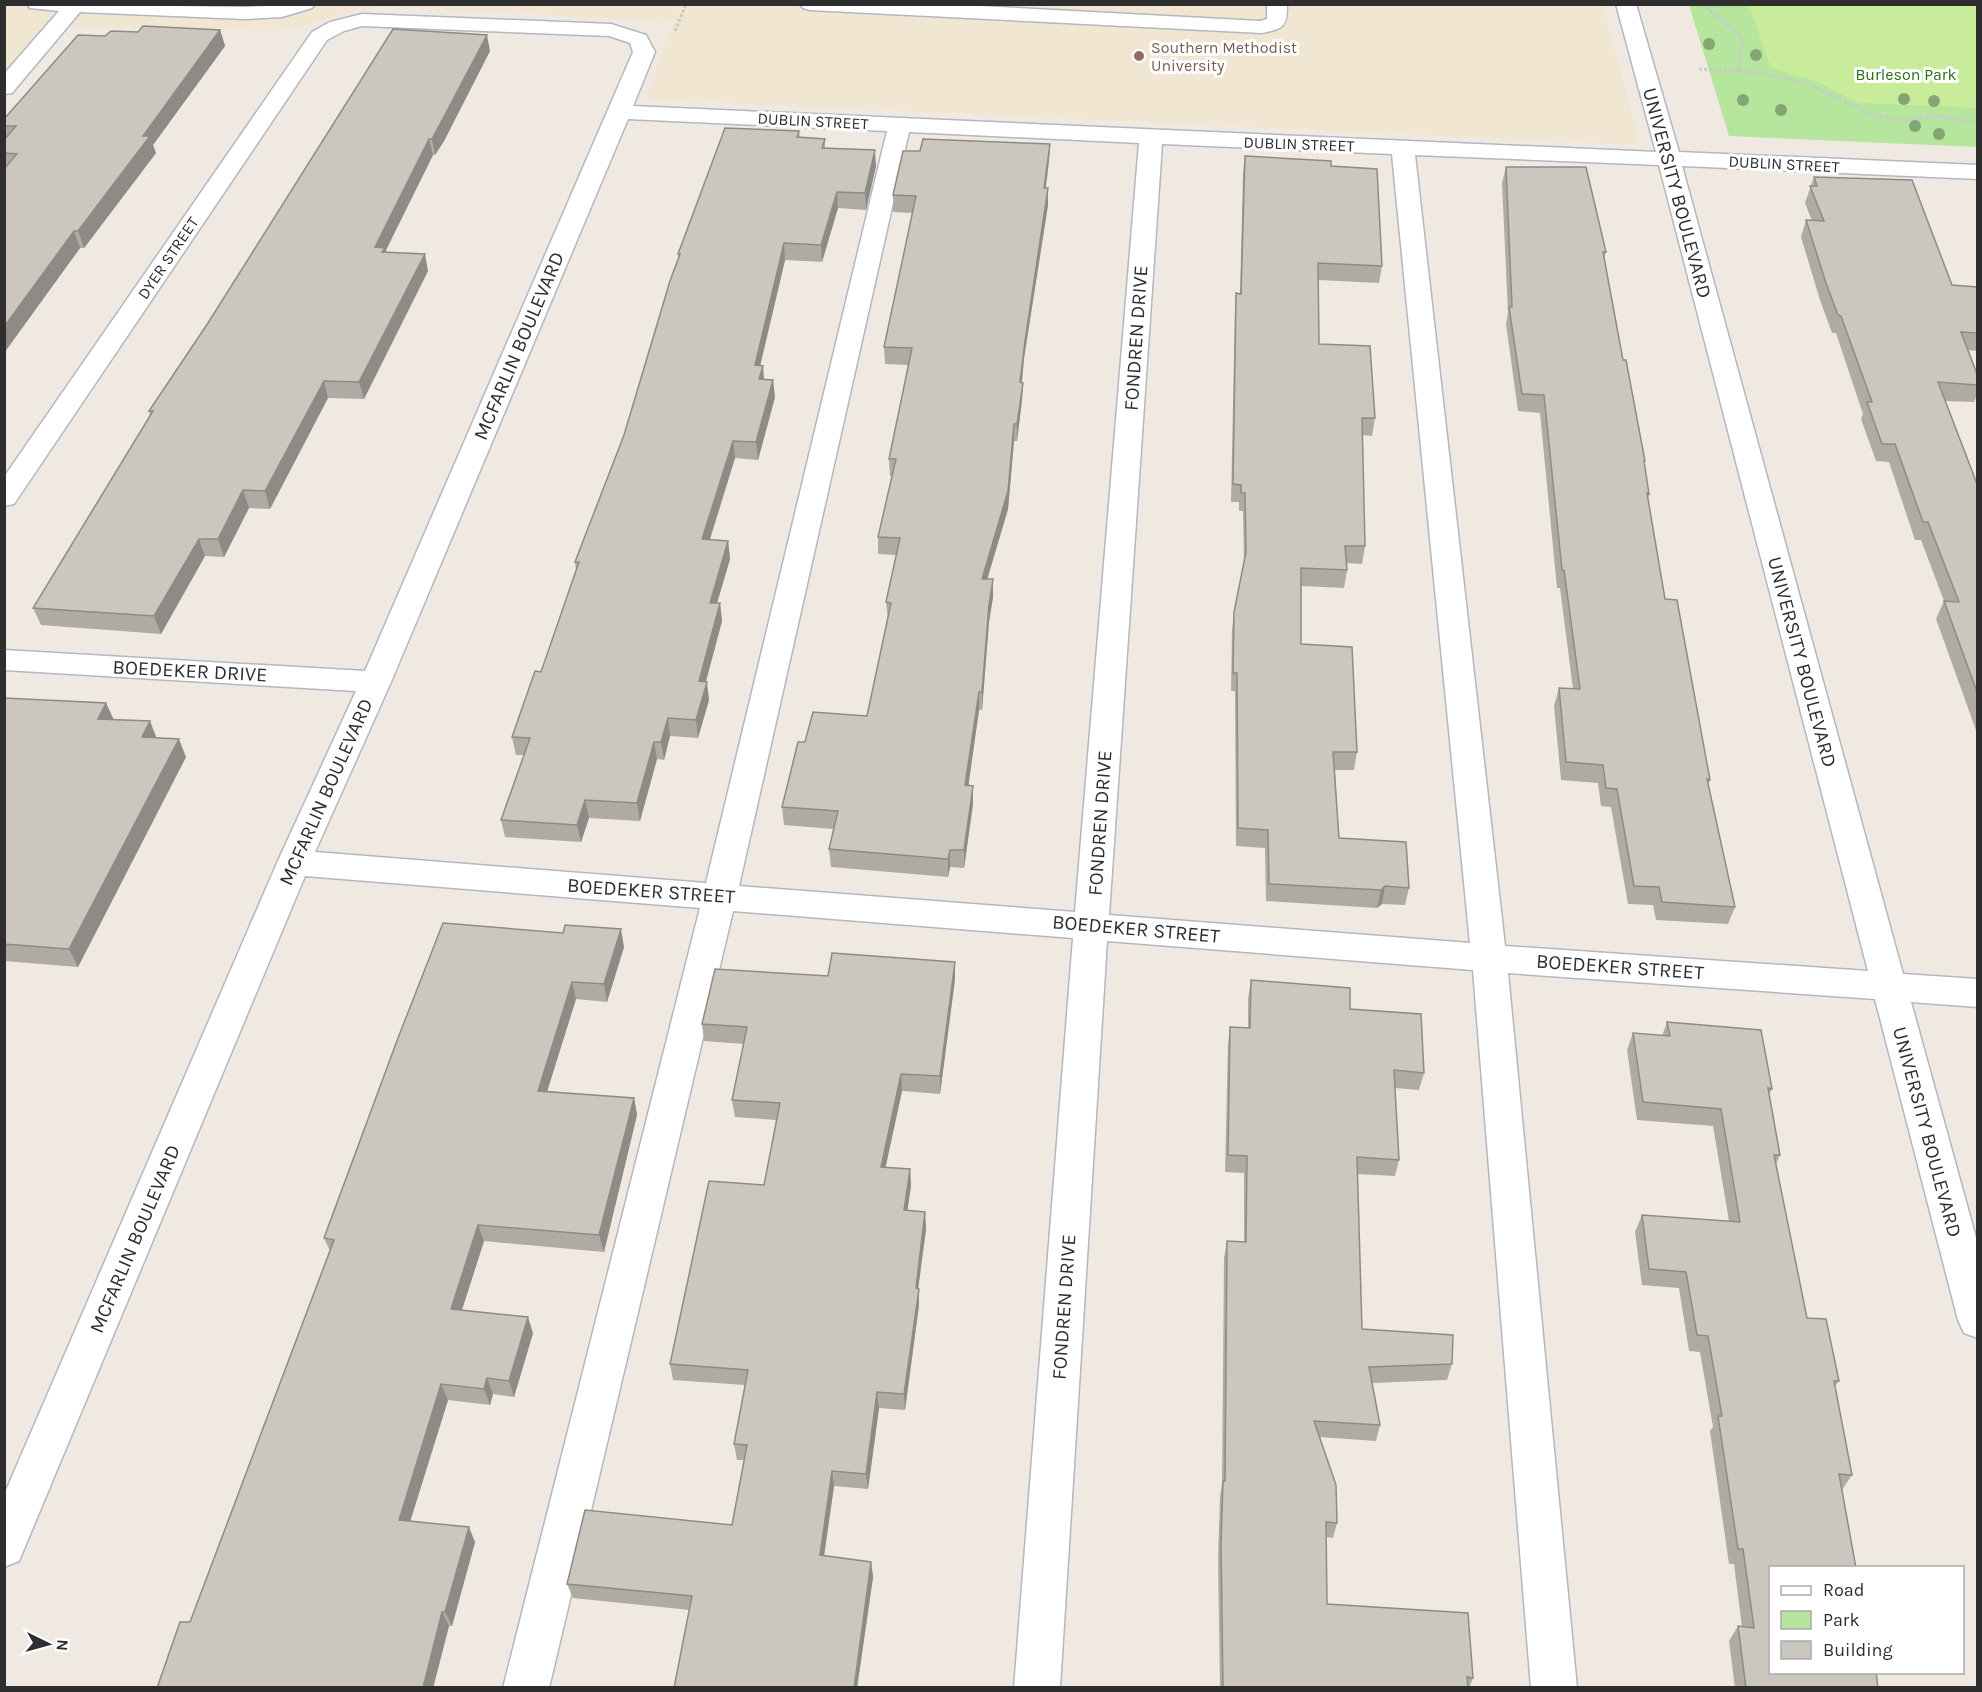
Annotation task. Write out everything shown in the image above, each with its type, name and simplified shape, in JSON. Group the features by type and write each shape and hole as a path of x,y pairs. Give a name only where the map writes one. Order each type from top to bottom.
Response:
{"street":[{"path":"37,4 245,13 282,11 304,4"},
{"path":"810,4 1262,27 1277,22 1277,4"},
{"name":"UNIVERSITY BOULEVARD","path":"1626,4 1977,1320"},
{"path":"4,88 75,5"},
{"name":"DYER STREET","path":"4,498 319,36 337,26 362,20 611,30 639,39"},
{"name":"MCFARLIN BOULEVARD","path":"4,1546 294,863 376,682 620,112 644,52 639,39"},
{"name":"DUBLIN STREET","path":"620,112 1977,172"},
{"path":"526,1688 720,896 900,125"},
{"name":"FONDREN DRIVE","path":"1037,1688 1151,137"},
{"path":"1403,148 1489,958 1554,1688"},
{"name":"BOEDEKER DRIVE","path":"4,660 376,682"},
{"name":"BOEDEKER STREET","path":"294,863 1489,958 1977,993"}],"path":[{"path":"1703,4 1740,36 1742,43 1738,70"},
{"path":"1699,69 1738,70 1773,75 1811,86 1873,115 1903,120 1936,116 1977,123"}],"shaded area":[{"name":"Southern Methodist University","path":"5,4 1603,4 1640,145 646,99 674,22 382,6 361,9 282,31 53,26 5,81"}],"green space":[{"name":"Burleson Park","path":"1689,5 1977,5 1977,147 1729,136"},
{"path":"1749,5 1977,5 1977,108 1859,103 1816,81 1771,68"}],"building":[{"path":"143,26 220,30 143,136 150,136 78,231 74,231 4,327 4,169 17,154 4,153 4,140 16,126 4,126 4,119 78,35 105,36 111,31 138,32"},
{"path":"393,29 487,35 432,139 429,139 375,247 385,248 382,252 425,254 359,382 324,381 265,491 243,490 218,539 199,539 154,616 33,608 153,411 149,411 208,323"},
{"path":"725,128 799,131 797,137 825,139 822,148 875,150 865,193 837,192 821,245 784,243 755,365 763,366 759,379 773,380 756,442 733,441 702,539 728,541 710,603 720,603 699,681 707,682 696,720 668,718 661,742 654,742 637,803 585,800 577,825 501,820 530,738 512,737 535,671 541,672 579,562 575,562 624,435 680,254 678,254"},
{"path":"923,139 1050,144 1044,188 1048,188 1025,341 1020,382 1023,383 1017,424 1014,424 1008,491 982,579 993,579 982,692 979,692 965,785 973,786 964,850 950,850 948,859 829,849 838,811 782,807 798,742 805,742 813,712 867,716 891,603 886,602 900,538 878,537 896,459 889,459 912,348 884,347 916,196 893,195 903,151 920,151"},
{"path":"1245,156 1331,161 1331,166 1377,169 1382,266 1318,263 1319,344 1370,346 1375,418 1362,418 1365,546 1345,546 1347,570 1301,568 1301,644 1352,647 1357,752 1333,752 1339,838 1406,842 1409,888 1385,886 1381,890 1269,884 1268,830 1238,828 1237,673 1233,673 1234,612 1246,552 1245,493 1241,493 1241,485 1233,484 1236,293 1241,294"},
{"path":"1506,167 1586,167 1606,252 1603,252 1623,360 1626,360 1645,461 1649,494 1647,493 1665,599 1677,600 1710,780 1707,779 1735,907 1662,902 1659,887 1634,886 1617,789 1606,788 1603,765 1566,762 1559,688 1580,689 1564,570 1562,570 1544,395 1522,394 1509,307 1512,307"},
{"path":"1814,177 1912,180 1952,285 1977,287 1977,333 1961,332 1977,374 1977,385 1938,382 1977,484 1977,692 1944,601 1959,602 1928,522 1923,522 1895,444 1882,444 1867,402 1872,402 1841,316 1838,315 1826,283 1806,220 1824,221 1810,186 1817,186"},
{"path":"4,698 106,703 98,719 150,721 142,737 179,739 69,949 4,944"},
{"path":"443,923 563,933 565,925 621,929 604,984 572,982 538,1091 634,1098 599,1235 478,1225 451,1309 528,1317 509,1381 487,1378 484,1389 441,1384 399,1520 469,1527 445,1612 442,1612 423,1688 157,1688 180,1622 190,1622 334,1240 324,1238"},
{"path":"832,953 955,962 940,1076 901,1074 881,1167 910,1169 904,1210 925,1212 916,1288 919,1289 904,1394 877,1392 866,1474 832,1471 820,1555 871,1562 854,1688 674,1688 692,1596 567,1584 585,1510 732,1525 747,1445 734,1444 748,1370 670,1364 709,1181 764,1185 780,1103 732,1100 747,1027 702,1024 715,969 828,976"},
{"path":"1251,980 1350,988 1350,1009 1421,1014 1424,1073 1394,1070 1399,1160 1357,1157 1362,1329 1453,1335 1452,1364 1369,1367 1380,1425 1314,1421 1336,1485 1337,1523 1326,1522 1327,1604 1468,1613 1473,1678 1467,1677 1468,1688 1223,1688 1221,1543 1223,1481 1225,1481 1227,1241 1246,1242 1247,1156 1228,1155 1230,1027 1250,1028"},
{"path":"1667,1022 1761,1030 1772,1089 1768,1088 1780,1155 1774,1155 1807,1318 1826,1319 1839,1381 1834,1381 1852,1475 1839,1474 1856,1566 1769,1566 1769,1674 1876,1674 1878,1688 1746,1688 1738,1626 1754,1628 1743,1549 1738,1549 1718,1416 1722,1416 1708,1336 1697,1335 1686,1272 1649,1269 1642,1215 1740,1222 1721,1109 1643,1102 1633,1033 1670,1036"}],"place":[{"name":"Southern Methodist University","path":"1139,56"}]}
